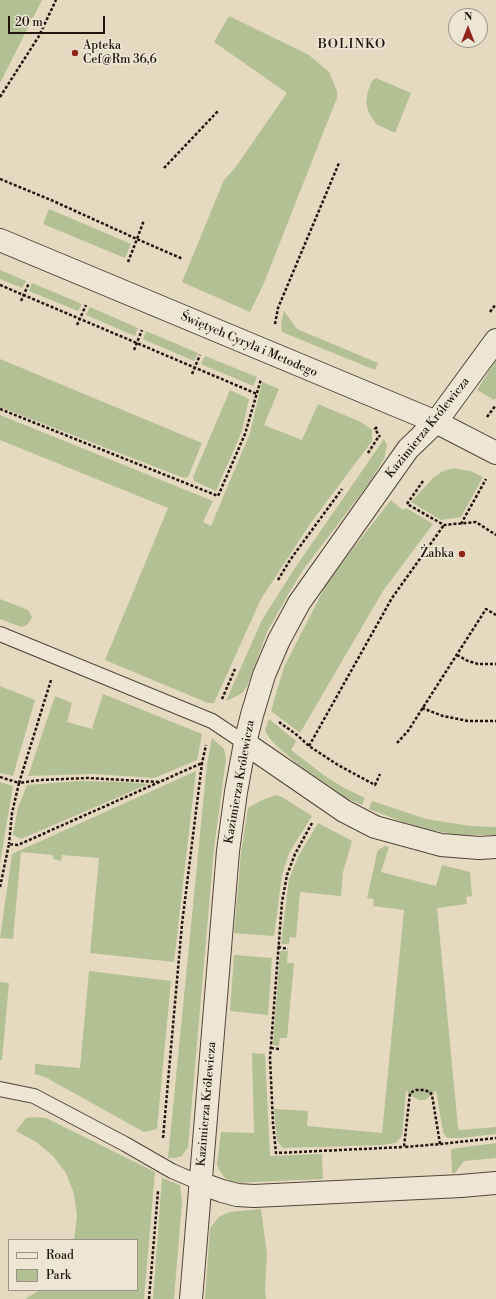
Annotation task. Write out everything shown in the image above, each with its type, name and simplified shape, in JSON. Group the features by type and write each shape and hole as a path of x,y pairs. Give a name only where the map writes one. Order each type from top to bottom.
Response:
{"street":[{"name":"Świętych Cyryla i Metodego","path":"0,240 436,422 496,453"},
{"name":"Kazimierza Królewicza","path":"191,1299 228,851 236,792 245,743 264,675 279,640 299,603 408,449 436,422 496,340"},
{"path":"245,743 344,810 375,827 441,845 479,848 496,847"},
{"path":"200,1183 237,1196 461,1186 496,1183"}],"lane":[{"path":"0,634 212,721 245,743"},
{"path":"0,1089 34,1096 172,1171 200,1183"}],"path":[{"path":"0,97 39,36 56,0"},
{"path":"164,168 218,110"},
{"path":"275,328 278,308 339,163"},
{"path":"0,179 183,259"},
{"path":"126,267 144,220"},
{"path":"21,301 31,278"},
{"path":"0,285 257,394"},
{"path":"77,325 87,302"},
{"path":"134,350 144,325"},
{"path":"192,374 202,350"},
{"path":"0,409 218,496 245,434 263,375"},
{"path":"487,418 496,405"},
{"path":"461,524 486,478"},
{"path":"309,746 392,598 444,525"},
{"path":"398,743 408,731 486,609 496,615"},
{"path":"457,655 478,664 496,664"},
{"path":"0,887 9,844 12,813 19,782 46,692"},
{"path":"422,708 443,716 468,721 496,721"},
{"path":"253,711 270,716 297,735 309,746 357,776 375,785 380,774"},
{"path":"9,844 18,845 202,763 182,924 149,1299"},
{"path":"0,778 19,782 88,778 159,782"},
{"path":"326,798 295,854 287,875 282,902 271,1048 272,1100 276,1153 404,1147 496,1138"},
{"path":"278,947 288,949"},
{"path":"271,1048 279,1049"},
{"path":"404,1147 409,1095 416,1090 430,1092 432,1095 440,1144"}],"green space":[{"path":"0,0 42,0 0,83"},
{"path":"229,16 309,55 329,72 337,91 337,98 264,283 250,312 182,282 224,180 235,168 287,93 214,42"},
{"path":"376,78 411,93 395,133 376,124 369,113 366,102 368,91 372,81"},
{"path":"49,209 131,244 125,258 43,224"},
{"path":"0,270 26,281 22,288 0,279"},
{"path":"32,283 82,304 78,311 29,291"},
{"path":"90,307 138,328 135,336 86,315"},
{"path":"284,311 297,329 378,363 375,370 282,332 281,323"},
{"path":"146,331 198,353 194,361 143,339"},
{"path":"205,356 257,377 253,386 201,364"},
{"path":"0,359 202,443 188,477 184,478 0,407"},
{"path":"496,360 496,398 494,400 477,390"},
{"path":"262,382 279,389 264,425 302,440 318,404 361,422 372,430 372,441 310,524 261,599 214,703 208,703 105,660 168,508 0,440 0,415 213,501 203,522 211,526 250,433"},
{"path":"230,390 249,399 242,431 216,491 194,481 193,477"},
{"path":"384,439 387,445 384,459 369,483 303,570 289,593 267,632 247,686 243,692 226,701 262,620 295,568"},
{"path":"454,468 470,471 483,477 461,517 441,520 411,502 433,478 443,471"},
{"path":"391,500 403,510 406,508 433,524 383,591 300,733 271,711 284,667 326,585"},
{"path":"0,599 28,610 32,617 28,624 21,627 0,619"},
{"path":"0,686 35,700 13,776 0,773"},
{"path":"103,694 202,734 197,760 154,778 94,774 28,776 55,696 72,703 67,722 92,729"},
{"path":"269,719 296,741 291,750 325,776 344,788 365,798 362,805 346,798 295,762 277,746 270,739 265,730"},
{"path":"212,738 224,749 226,759 214,848 188,1147 182,1156 168,1158 207,764"},
{"path":"196,771 174,962 90,953 99,858 62,855 61,861 53,859 53,855 21,852 13,939 0,938 12,854"},
{"path":"79,781 149,784 21,839 13,835 18,808 27,785"},
{"path":"0,782 13,786 0,863"},
{"path":"276,795 282,797 312,816 289,853 282,875 274,936 234,933 241,853 248,808 260,801"},
{"path":"372,801 426,819 470,826 496,827 496,835 458,835 426,829 369,809"},
{"path":"318,823 352,841 343,872 341,896 300,892 296,938 290,937 289,944 281,944 289,879 298,857"},
{"path":"385,846 389,847 381,872 436,886 442,865 470,872 472,896 466,897 467,904 437,908 458,1127 459,1130 496,1127 496,1134 447,1138 443,1132 436,1090 425,1100 419,1100 411,1096 406,1090 402,1136 396,1143 381,1145 283,1148 277,1141 274,1109 308,1111 307,1126 382,1133 404,910 373,906 374,899 367,898 377,853 379,849"},
{"path":"280,951 288,951 287,963 294,963 287,1038 280,1038 279,1046 273,1045"},
{"path":"234,955 272,958 268,1015 230,1011"},
{"path":"89,971 171,981 157,1129 144,1132 45,1077 35,1074 35,1064 80,1068"},
{"path":"0,982 9,983 2,1060 0,1060"},
{"path":"252,1053 265,1054 270,1156 322,1154 323,1179 232,1183 226,1179 219,1170 217,1164 221,1132 254,1133"},
{"path":"26,1118 46,1118 155,1172 144,1299 25,1299 38,1291 138,1291 138,1239 74,1239 77,1216 74,1194 66,1173 53,1156 36,1142 16,1131"},
{"path":"496,1143 496,1158 464,1161 455,1173 452,1173 451,1149"},
{"path":"162,1178 180,1185 182,1202 174,1299 153,1299"},
{"path":"261,1209 267,1254 266,1299 205,1299 210,1228 219,1217 230,1212"}],"place":[{"name":"Apteka Cef@Rm 36,6","path":"75,53"},
{"name":"Żabka","path":"462,554"}],"district":[{"name":"BOLINKO","path":"352,45"}]}
